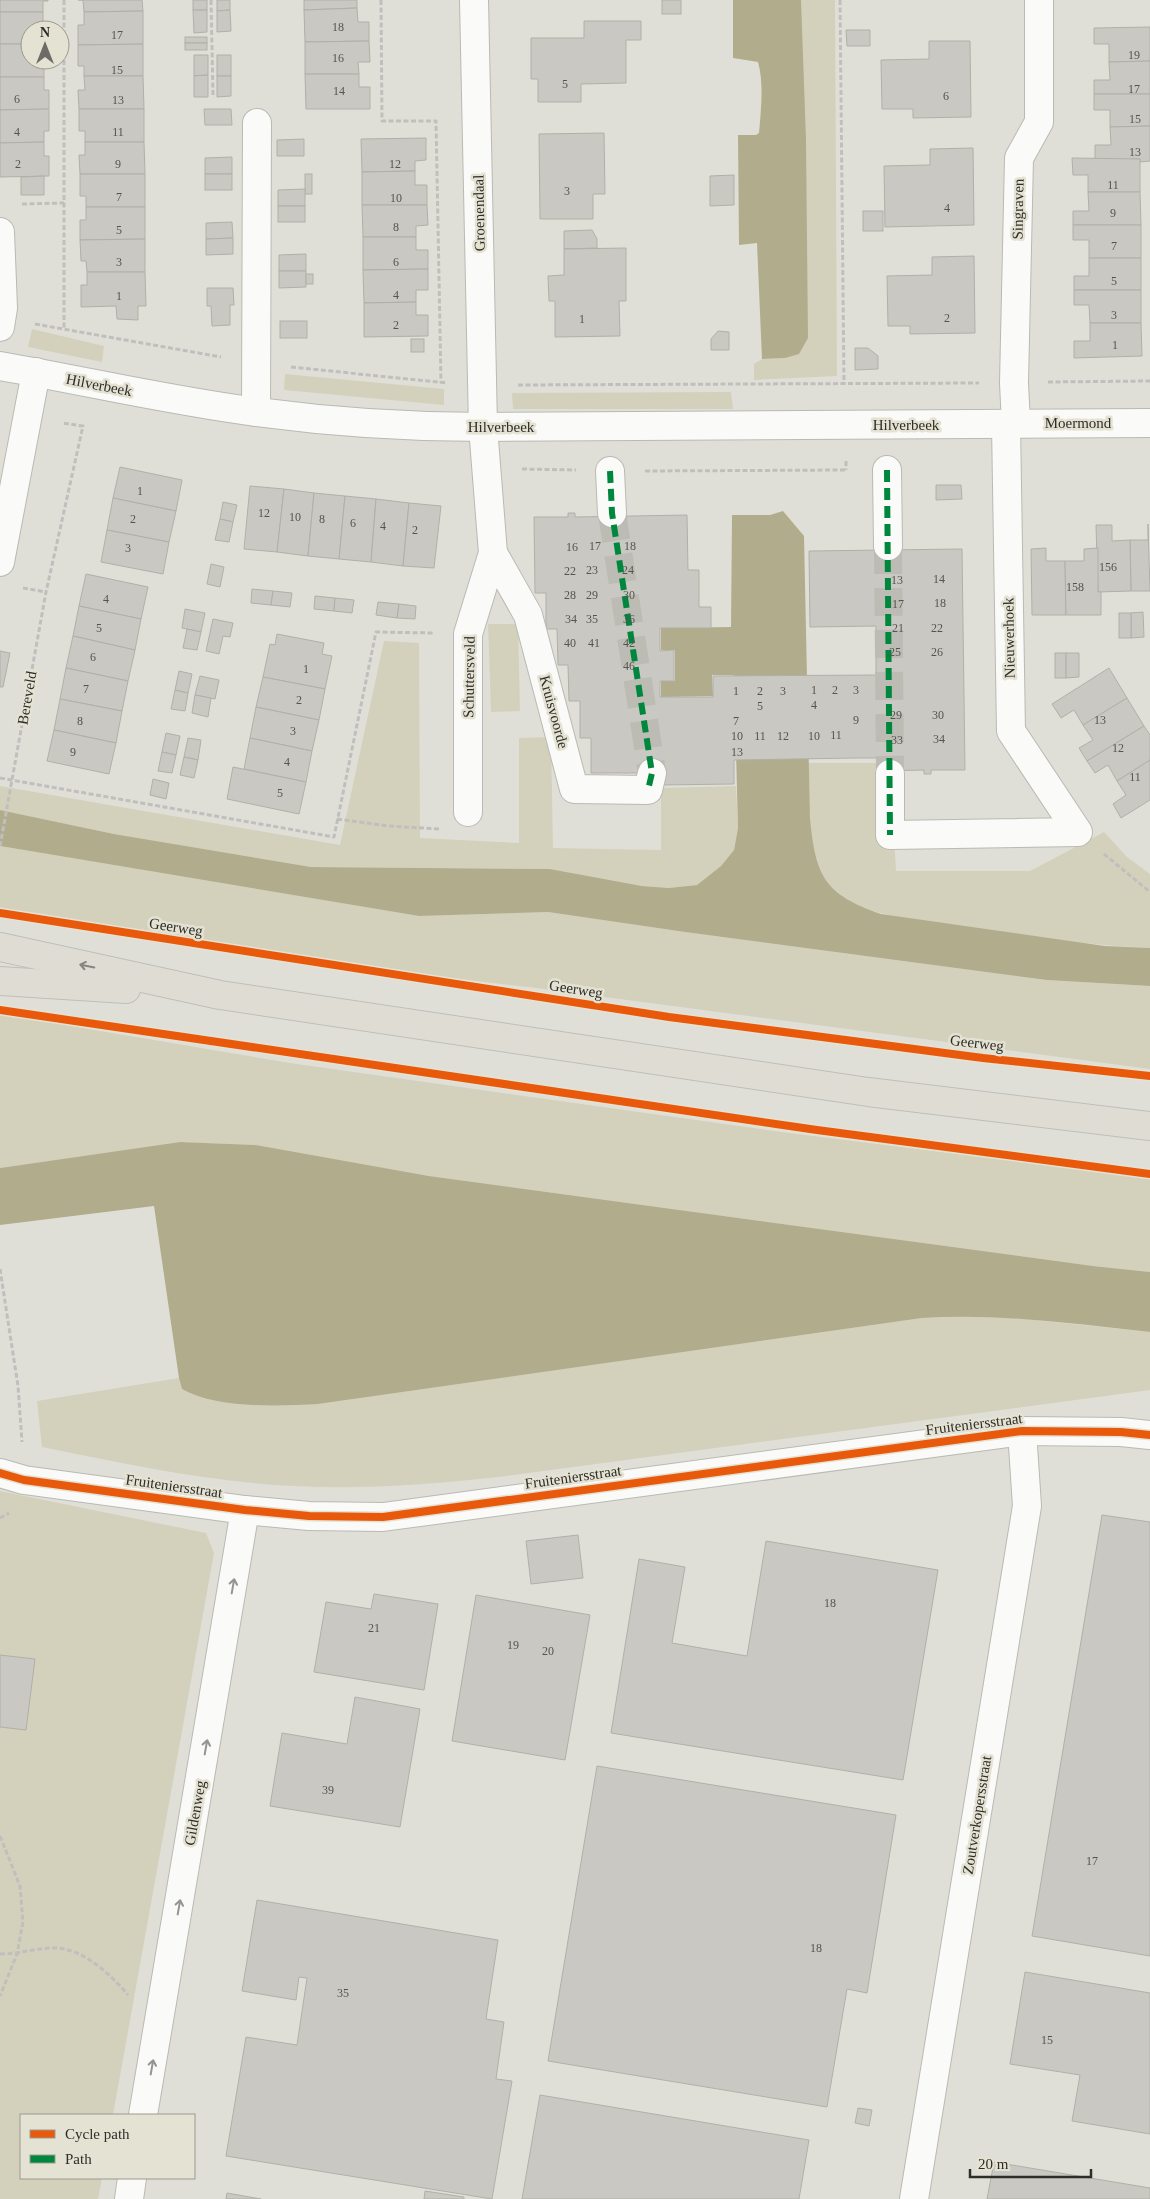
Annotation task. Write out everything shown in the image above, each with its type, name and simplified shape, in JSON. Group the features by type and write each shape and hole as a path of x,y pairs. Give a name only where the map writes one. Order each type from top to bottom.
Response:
{"main road":[{"path":"0,947 220,996 868,1092 1150,1126"},
{"path":"0,981 220,996"}],"street":[{"name":"Groenendaal","path":"474,0 483,427"},
{"name":"Singraven","path":"1011,424 1014,383 1019,158 1039,122 1039,0"},
{"path":"256,412 258,123"},
{"path":"0,232 3,308 1,323"},
{"name":"Hilverbeek","path":"0,366 256,412 375,425 483,427 1011,424"},
{"path":"0,562 36,372"},
{"name":"Moermond","path":"1011,424 1150,423"},
{"name":"Nieuwerhoek","path":"1011,424 1011,731 1078,832"},
{"name":"Schuttersveld","path":"458,821 468,634 493,553 483,427"},
{"path":"887,470 888,546"},
{"path":"610,471 612,513"},
{"name":"Kruisvoorde","path":"493,553 528,616 574,789 650,782"},
{"path":"890,774 890,835 1078,832"},
{"name":"Fruiteniersstraat","path":"12,1476 245,1510 310,1516 383,1516 1022,1431 1121,1432 1150,1435"},
{"name":"Zoutverkopersstraat","path":"914,2199 1027,1506 1022,1431"},
{"name":"Gildenweg","path":"143,2114 245,1510"},
{"path":"128,2199 132,2179"}],"path":[{"path":"64,0 64,329"},
{"path":"211,0 213,96"},
{"path":"381,0 382,121 436,121 441,383"},
{"path":"840,0 846,470"},
{"path":"1,323 64,329 256,363 441,383 483,385 1014,383 1150,380"},
{"path":"487,468 610,471 887,470"},
{"path":"0,778 334,837 376,632 468,634"},
{"path":"337,819 389,826 458,821"},
{"path":"1078,832 1150,892"},
{"path":"0,1269 18,1386 12,1476 32,1505 13,1510 0,1518"},
{"path":"0,1836 20,1886 23,1922 17,1954 0,1996"},
{"path":"0,1954 17,1954 55,1948 77,1954 101,1967 158,2031"}],"shaded area":[{"path":"733,0 801,0 806,139 808,338 799,354 785,358 762,359 757,243 739,245 738,135 756,135 759,133 761,88 758,62 733,58"},
{"path":"801,0 835,0 837,376 754,380 754,364 762,359 785,358"},
{"path":"32,329 104,346 102,362 28,347"},
{"path":"285,374 444,389 444,405 284,390"},
{"path":"731,392 733,409 513,409 512,393"},
{"path":"783,511 804,536 810,819 816,856 826,881 847,899 881,914 1105,946 1150,948 1150,986 1047,980 548,912 419,916 0,846 0,810 114,834 311,867 550,869 642,886 669,888 697,885 721,866 734,850 738,828 734,675 712,675 713,696 661,697 661,681 675,681 675,650 661,650 661,628 731,627 732,515 770,515"},
{"path":"488,624 518,624 520,711 491,712"},
{"path":"384,641 419,643 420,838 519,843 519,738 551,737 553,848 661,850 661,788 736,786 738,828 734,850 721,866 697,885 669,888 642,886 550,869 311,867 114,834 0,810 0,786 340,845"},
{"path":"808,763 883,763 892,799 896,871 1030,871 1104,832 1127,857 1150,874 1150,948 1084,943 915,920 880,913 850,901 835,891 825,881 815,856 810,824"},
{"path":"0,846 419,916 548,912 1047,980 1150,986 1150,1069 536,988 344,965 0,908"},
{"path":"0,1014 290,1063 781,1132 1150,1178 1150,1272 1093,1266 429,1176 256,1145 180,1142 0,1168"},
{"path":"180,1142 256,1145 429,1176 1093,1266 1150,1272 1150,1332 1008,1318 922,1318 318,1404 248,1405 212,1400 182,1389 154,1206 0,1225 0,1168"},
{"path":"959,1316 1007,1317 1150,1332 1150,1390 499,1477 397,1486 320,1487 230,1481 104,1460 42,1447 37,1401 179,1378 182,1389 318,1404 922,1318"},
{"path":"0,1491 206,1533 214,1553 113,2114 20,2114 20,2179 102,2179 98,2199 0,2199"}],"building":[{"path":"0,0 48,1 43,1 43,12 0,12"},
{"path":"83,0 142,0 143,11 84,12"},
{"path":"193,0 207,0 207,10 193,10"},
{"path":"217,0 230,0 230,10 217,11"},
{"path":"304,0 357,0 357,8 304,10"},
{"path":"662,0 681,0 681,14 662,14"},
{"path":"357,8 358,22 369,22 369,41 305,42 304,10"},
{"path":"193,10 207,10 207,32 194,33"},
{"path":"230,10 231,31 217,32 217,11"},
{"path":"143,11 143,44 78,45 78,25 84,25 84,12"},
{"path":"0,12 43,12 43,20 20,20 20,44 0,44"},
{"path":"584,21 641,21 641,40 626,40 626,83 581,84 581,102 538,102 538,79 531,79 531,38 584,38"},
{"path":"1150,27 1150,61 1109,62 1109,44 1094,44 1094,28"},
{"path":"846,30 870,30 870,46 847,46"},
{"path":"185,37 207,37 207,43 185,43"},
{"path":"369,41 370,62 358,62 359,74 305,74 305,42"},
{"path":"929,41 970,41 971,117 913,118 913,109 882,109 881,60 929,59"},
{"path":"185,43 207,43 207,50 185,50"},
{"path":"0,44 20,44 20,70 44,70 44,77 0,77"},
{"path":"143,44 143,76 84,76 84,66 78,66 78,45"},
{"path":"194,55 208,55 208,75 194,76"},
{"path":"217,55 231,55 231,76 217,76"},
{"path":"1150,61 1150,94 1094,94 1094,80 1110,80 1109,62"},
{"path":"305,74 359,74 359,87 370,87 370,109 306,109"},
{"path":"208,75 208,97 194,97 194,76"},
{"path":"84,76 143,76 144,109 79,109 78,90 85,90"},
{"path":"217,76 231,76 231,96 217,97"},
{"path":"0,77 44,77 44,90 49,90 49,109 0,110"},
{"path":"1094,94 1150,94 1150,126 1110,127 1110,110 1094,110"},
{"path":"49,109 49,131 44,131 44,142 0,143 0,110"},
{"path":"79,109 144,109 144,142 85,142 85,131 79,131"},
{"path":"204,109 231,109 232,125 205,125"},
{"path":"1150,126 1150,161 1140,162 1140,159 1095,160 1095,145 1111,145 1110,127"},
{"path":"604,133 605,194 593,194 593,219 540,219 539,134"},
{"path":"426,138 426,160 415,161 415,171 362,172 361,139"},
{"path":"304,139 304,156 277,156 277,140"},
{"path":"44,142 44,156 49,156 49,176 0,177 0,143"},
{"path":"85,142 144,142 145,174 80,174 79,155 85,155"},
{"path":"973,148 974,225 885,227 884,166 930,165 930,149"},
{"path":"232,157 232,174 205,174 205,158"},
{"path":"1072,158 1140,159 1140,192 1088,192 1088,175 1073,175"},
{"path":"415,171 415,185 427,185 427,205 362,205 362,172"},
{"path":"80,174 145,174 145,207 86,207 86,196 80,196"},
{"path":"205,174 232,174 232,190 205,190"},
{"path":"305,174 312,174 312,194 305,194"},
{"path":"734,175 734,205 710,206 710,176"},
{"path":"44,176 44,195 21,195 21,177"},
{"path":"305,189 305,206 278,206 278,190"},
{"path":"1088,192 1140,192 1141,225 1073,225 1073,211 1089,211"},
{"path":"362,205 427,205 428,225 416,226 416,237 363,237"},
{"path":"278,206 305,206 305,222 278,222"},
{"path":"86,207 145,207 145,239 80,240 80,220 86,220"},
{"path":"863,211 883,211 883,231 863,231"},
{"path":"232,222 233,238 206,239 206,223"},
{"path":"1073,225 1141,225 1141,258 1089,258 1089,240 1073,240"},
{"path":"592,230 597,239 597,248 564,249 564,231"},
{"path":"363,237 416,237 416,250 428,250 428,269 363,270"},
{"path":"233,238 233,254 206,255 206,239"},
{"path":"145,239 145,272 87,272 86,261 81,261 80,240"},
{"path":"626,248 626,301 619,301 620,336 555,337 555,301 549,301 548,276 564,275 564,249"},
{"path":"306,254 306,271 279,271 279,255"},
{"path":"974,256 975,333 910,334 910,326 888,326 887,276 932,275 932,257"},
{"path":"1089,258 1141,258 1141,290 1074,290 1074,276 1089,276"},
{"path":"428,269 428,290 416,290 416,302 364,303 363,270"},
{"path":"279,271 306,271 306,287 279,288"},
{"path":"87,272 145,272 146,306 138,306 138,320 117,319 116,306 81,307 81,285 87,285"},
{"path":"306,274 313,274 313,284 306,284"},
{"path":"207,288 233,288 234,305 230,305 230,325 212,326 211,306 207,306"},
{"path":"1074,290 1141,290 1141,323 1090,323 1089,305 1074,305"},
{"path":"416,302 416,315 428,315 428,336 364,337 364,303"},
{"path":"280,321 307,321 307,338 280,338"},
{"path":"1090,323 1141,323 1142,356 1074,358 1074,341 1090,341"},
{"path":"718,331 729,332 729,350 711,350 711,339"},
{"path":"411,339 424,339 424,352 411,352"},
{"path":"855,348 868,348 878,356 878,369 855,370"},
{"path":"120,467 182,480 176,511 113,498"},
{"path":"936,485 961,485 962,499 936,500"},
{"path":"250,486 284,489 277,552 244,549"},
{"path":"284,489 314,493 308,556 277,552"},
{"path":"314,493 345,496 339,559 308,556"},
{"path":"345,496 376,499 371,562 339,559"},
{"path":"113,498 176,511 169,542 107,530"},
{"path":"376,499 409,503 403,566 371,562"},
{"path":"223,502 237,505 233,522 220,519"},
{"path":"409,503 441,506 434,568 403,566"},
{"path":"568,513 575,513 575,517 687,515 688,570 699,570 699,607 711,607 711,628 660,628 660,651 674,650 674,681 660,681 660,697 713,697 713,676 876,675 876,626 810,627 809,551 962,549 965,770 931,770 931,774 924,774 924,770 878,771 878,758 856,758 734,760 734,784 659,785 659,773 591,773 591,738 580,738 580,701 569,701 568,665 558,665 557,629 546,629 546,593 535,593 534,517 568,517"},
{"path":"220,519 233,522 229,542 215,540"},
{"path":"1148,524 1150,591 1131,591 1130,540 1148,540"},
{"path":"1096,525 1112,525 1112,541 1130,540 1131,591 1098,592"},
{"path":"107,530 169,542 163,574 101,562"},
{"path":"1046,548 1046,561 1065,561 1066,615 1032,615 1031,549"},
{"path":"1098,548 1098,592 1101,592 1101,615 1066,615 1065,561 1084,561 1084,549"},
{"path":"211,564 224,567 220,587 207,584"},
{"path":"86,574 148,587 141,619 79,606"},
{"path":"252,589 273,591 271,605 251,603"},
{"path":"273,591 292,593 290,607 271,605"},
{"path":"315,596 335,598 334,611 314,609"},
{"path":"335,598 354,600 352,613 334,611"},
{"path":"378,602 399,604 397,618 376,615"},
{"path":"399,604 416,606 415,619 397,618"},
{"path":"79,606 141,619 135,650 73,636"},
{"path":"185,609 205,613 201,632 182,628"},
{"path":"1143,612 1144,637 1131,638 1131,613"},
{"path":"1119,613 1131,613 1131,638 1119,638"},
{"path":"213,619 233,623 230,637 223,636 219,654 206,651"},
{"path":"187,629 201,632 197,650 183,648"},
{"path":"277,634 324,643 322,654 332,656 325,689 263,677 270,644 275,645"},
{"path":"73,636 135,650 128,681 66,668"},
{"path":"0,651 10,653 3,687 0,687"},
{"path":"1055,653 1066,653 1066,678 1055,678"},
{"path":"1066,653 1079,653 1079,677 1066,678"},
{"path":"66,668 128,681 122,711 60,699"},
{"path":"1109,668 1127,698 1083,725 1074,710 1061,718 1052,704"},
{"path":"179,671 192,674 188,693 175,690"},
{"path":"200,676 219,680 215,699 195,695"},
{"path":"263,677 325,689 319,720 256,707"},
{"path":"175,690 188,693 185,711 171,709"},
{"path":"195,695 211,698 208,717 192,713"},
{"path":"1127,698 1144,726 1087,761 1079,748 1093,740 1083,725"},
{"path":"60,699 122,711 116,743 54,730"},
{"path":"256,707 319,720 312,751 250,738"},
{"path":"1144,726 1150,735 1150,760 1117,781 1108,765 1095,773 1087,761"},
{"path":"54,730 116,743 109,774 47,761"},
{"path":"166,733 180,736 176,755 162,752"},
{"path":"188,738 201,740 198,760 184,757"},
{"path":"250,738 312,751 306,782 244,769"},
{"path":"162,752 176,755 172,773 158,771"},
{"path":"184,757 198,760 194,778 180,775"},
{"path":"1150,760 1150,800 1121,818 1113,804 1126,795 1117,781"},
{"path":"233,767 306,782 299,814 227,799"},
{"path":"153,779 169,783 166,799 150,795"},
{"path":"1102,1515 1150,1522 1150,1956 1032,1936"},
{"path":"578,1535 583,1578 531,1584 526,1541"},
{"path":"766,1541 938,1570 903,1780 611,1733 639,1559 685,1567 672,1643 747,1656"},
{"path":"374,1594 438,1604 424,1690 314,1672 326,1602 371,1609"},
{"path":"476,1595 590,1615 565,1760 452,1741"},
{"path":"0,1655 35,1659 26,1730 0,1727"},
{"path":"355,1697 420,1709 400,1827 270,1806 282,1733 347,1744"},
{"path":"597,1766 896,1815 867,1993 847,1989 827,2107 548,2061"},
{"path":"257,1900 498,1940 486,2019 504,2022 496,2079 512,2081 492,2199 226,2156 246,2037 297,2045 307,1978 299,1977 296,2000 242,1991"},
{"path":"1025,1972 1150,1993 1150,2134 1072,2121 1080,2075 1010,2064"},
{"path":"540,2095 809,2140 799,2199 522,2199"},
{"path":"858,2108 872,2110 869,2126 855,2123"},
{"path":"994,2162 1150,2188 1150,2199 987,2199"},
{"path":"425,2191 464,2197 464,2199 424,2199"},
{"path":"227,2193 261,2199 226,2199"}],"tunnel":[{"path":"612,513 652,773"},
{"path":"888,546 890,774"}],"marked path":[{"path":"887,470 890,835"},
{"path":"610,471 612,513 652,773 648,790"}],"cycle path":[{"name":"Geerweg","path":"0,913 669,1017 983,1058 1150,1076"},
{"path":"0,1010 817,1130 1150,1174"},
{"path":"0,1473 24,1480 245,1510 309,1516 383,1517 1022,1431 1121,1432 1150,1435"}]}
